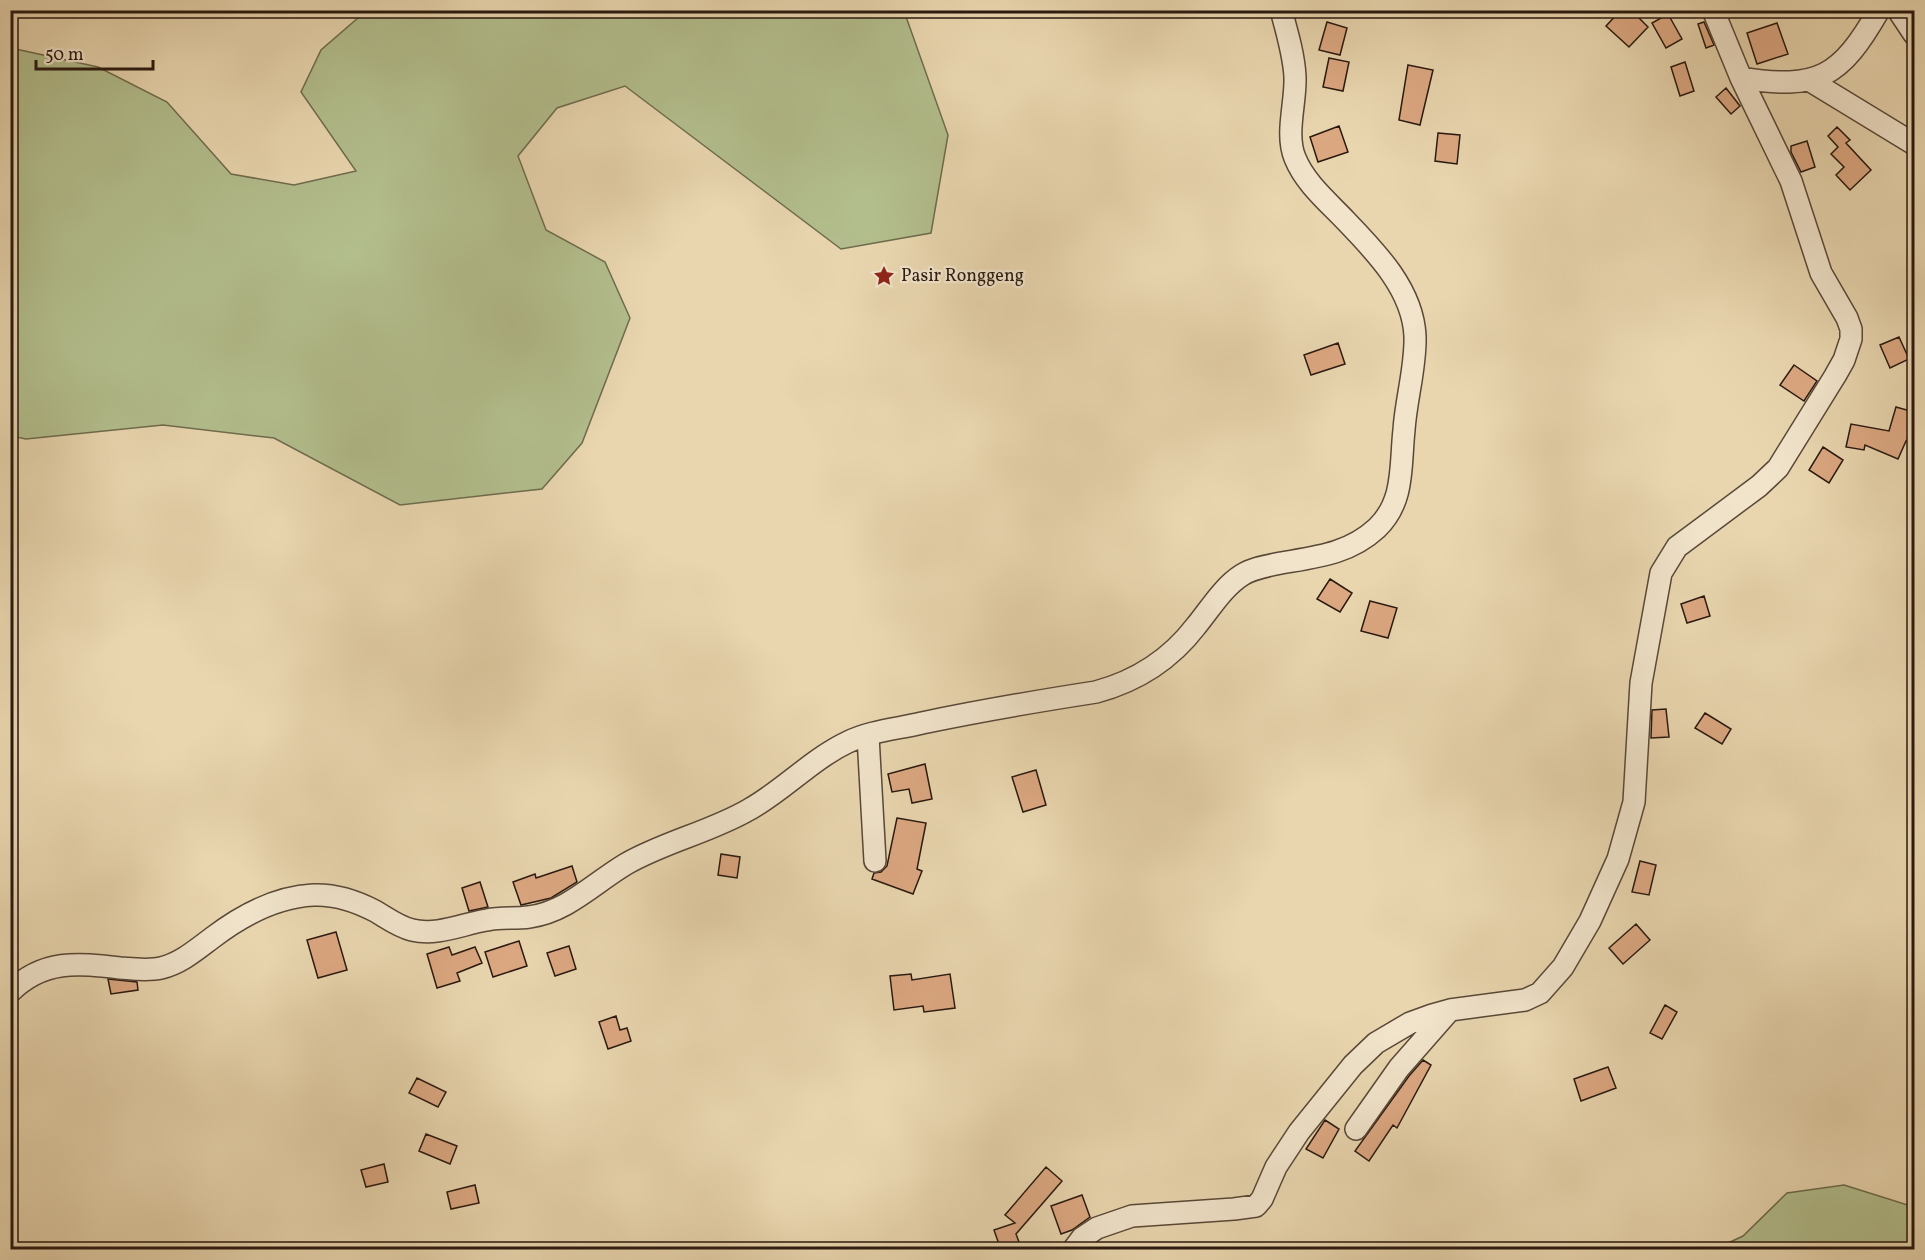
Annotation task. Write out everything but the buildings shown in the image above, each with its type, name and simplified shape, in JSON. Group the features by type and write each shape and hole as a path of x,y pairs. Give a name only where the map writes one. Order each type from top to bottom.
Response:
{"street":[{"path":"10,992 30,975 55,966 78,964 148,970 170,965 196,950 245,915 296,897 319,895 342,897 408,929 418,931 441,931 488,920 542,915 568,904 645,854 725,822 752,808 834,749 851,740 952,717 1115,687 1166,659 1215,602 1241,576 1257,568 1340,551 1368,536 1391,511 1401,482 1406,408 1414,348 1413,324 1406,301 1386,267 1308,180 1296,161 1291,141 1295,75 1281,10"},
{"path":"1073,1250 1082,1238 1097,1228 1125,1218 1155,1213 1256,1206 1262,1199 1285,1152 1353,1065 1376,1043 1410,1023 1450,1010 1530,998 1540,993 1553,980 1576,948 1618,859 1634,802 1641,683 1661,573 1677,547 1759,486 1778,468 1850,348 1852,334 1850,324 1825,283 1791,181 1741,78 1713,10"},
{"path":"1741,78 1772,83 1809,80 1843,62 1862,39 1879,10"},
{"path":"1898,10 1914,34"},
{"path":"1809,80 1914,144"},
{"path":"868,736 874,861"},
{"path":"1356,1129 1399,1068 1450,1010"}],"green space":[{"path":"366,11 904,11 948,135 931,233 841,249 625,86 557,108 518,156 546,230 605,262 630,318 582,443 542,489 400,505 274,438 163,425 26,439 11,436 11,48 98,67 167,102 231,174 294,185 356,171 301,92 321,50"},
{"path":"1844,1185 1911,1206 1914,1249 1715,1249 1743,1236 1787,1193"}],"place":[{"name":"Pasir Ronggeng","path":"884,276"}]}
